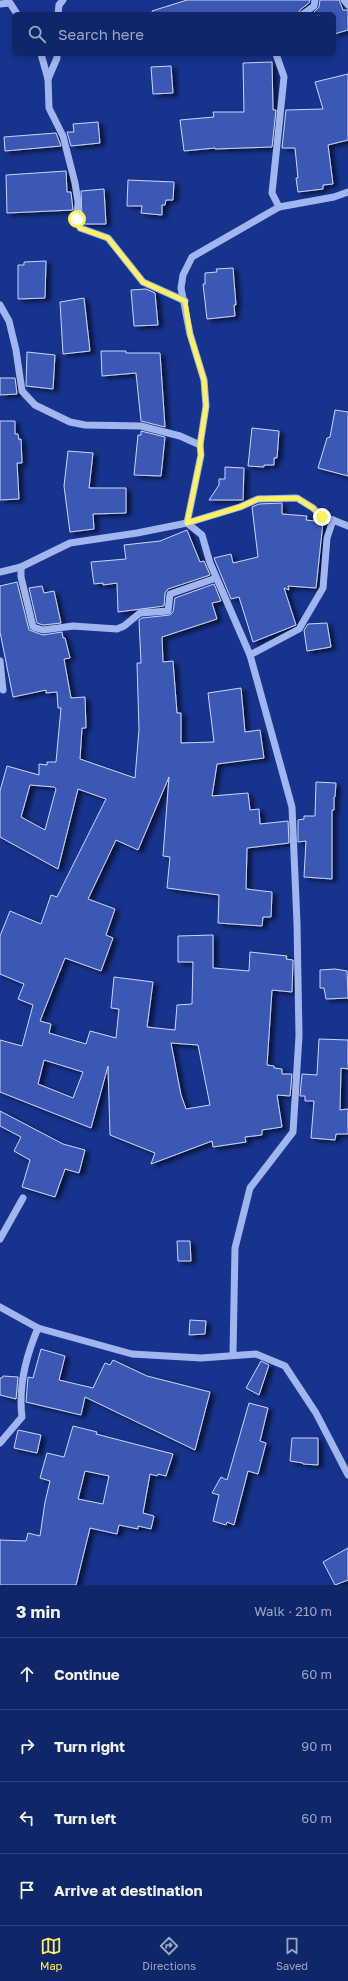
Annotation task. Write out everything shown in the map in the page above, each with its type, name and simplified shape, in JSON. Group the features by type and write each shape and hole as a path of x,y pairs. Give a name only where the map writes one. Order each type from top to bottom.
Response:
{"street":[{"path":"58,12 59,5 63,0"},
{"path":"306,12 314,6 315,0"},
{"path":"344,0 348,5"},
{"path":"0,4 9,1 16,12"},
{"path":"42,56 48,79 49,108 63,136 75,184 78,202 77,219 80,228 108,238 143,282 185,301"},
{"path":"48,79 57,56"},
{"path":"277,56 284,78 272,193 278,207"},
{"path":"187,523 201,455 200,445 206,406 204,380 190,334 185,301 181,288 183,275 192,256 278,207 334,197 348,192"},
{"path":"0,305 9,321 16,350 22,391 35,405 70,422 85,425 141,426 180,436 200,445"},
{"path":"0,572 20,567 70,543 137,533 187,523 240,507 258,499 297,498 313,508 322,517 348,526"},
{"path":"250,655 299,630 323,588 326,538 333,520"},
{"path":"187,523 202,535 216,578 250,655 292,807 297,923 299,1036 292,1132 250,1188 235,1248 233,1354"},
{"path":"20,567 33,627 43,630 73,626 117,629 124,626 140,613 168,611 170,594 216,578"},
{"path":"0,662 3,690"},
{"path":"0,1239 23,1198"},
{"path":"0,1307 38,1328 132,1354 201,1358 233,1354 256,1354 285,1366 316,1413 348,1475"},
{"path":"0,1443 22,1416 20,1400 23,1378 30,1346 38,1328"}],"building":[{"path":"187,0 310,0 309,3 299,12 152,11"},
{"path":"320,0 339,0 343,10 348,10 348,30 336,33 336,12 314,12 319,7"},
{"path":"272,62 273,110 276,110 272,147 215,148 184,151 180,120 214,117 213,112 244,112 243,63"},
{"path":"171,66 173,93 153,94 151,67"},
{"path":"348,74 348,140 328,145 333,184 323,185 323,189 298,192 295,148 282,148 286,110 323,109 315,82"},
{"path":"98,122 100,143 71,146 67,132 74,132 73,124"},
{"path":"56,133 61,146 5,151 4,137"},
{"path":"66,171 67,192 71,192 73,210 7,213 6,175"},
{"path":"128,180 174,182 173,200 166,200 165,205 162,205 162,215 141,213 142,206 127,206"},
{"path":"104,189 106,224 84,224 82,218 81,191"},
{"path":"46,261 45,298 18,299 18,265 24,265 24,262"},
{"path":"233,268 236,305 234,305 235,316 207,319 203,284 205,284 205,273 217,272 216,269"},
{"path":"146,289 155,293 158,325 134,326 131,290"},
{"path":"84,298 90,351 63,354 60,302"},
{"path":"101,351 160,353 165,427 141,421 136,373 102,376"},
{"path":"27,352 55,355 53,389 26,386"},
{"path":"0,378 15,378 17,394 0,395"},
{"path":"335,410 348,412 348,476 318,468 327,438 330,437"},
{"path":"0,421 15,421 15,434 18,434 19,440 21,439 22,463 17,463 19,499 0,500"},
{"path":"252,428 279,431 277,458 274,458 274,465 264,465 264,467 248,466"},
{"path":"141,431 165,437 161,476 134,475 138,435 141,435"},
{"path":"68,451 93,453 89,488 126,488 126,513 93,514 94,529 70,532 64,486"},
{"path":"225,467 244,468 243,500 209,500 219,485 219,479 225,479"},
{"path":"282,503 282,514 307,516 306,520 323,522 316,588 288,586 289,590 284,588 296,625 253,642 239,597 231,599 214,558 231,554 233,563 258,557 252,507 259,504"},
{"path":"187,530 200,562 204,561 210,575 168,589 165,593 164,606 118,612 117,583 103,585 103,583 94,584 91,562 126,559 124,545 160,541"},
{"path":"17,582 29,630 43,635 62,632 63,638 65,638 70,658 64,659 71,698 85,697 86,728 82,728 80,759 135,778 139,730 137,663 141,663 139,620 142,618 170,615 173,612 175,598 214,584 221,601 212,603 217,619 162,637 163,662 173,661 177,713 181,713 181,743 214,742 208,693 241,688 245,732 260,730 264,758 217,764 212,796 248,793 250,810 259,809 260,824 288,821 289,843 247,848 246,889 272,892 271,917 263,917 262,926 218,923 219,895 167,888 170,857 163,856 169,777 138,850 116,840 88,899 115,909 106,935 113,938 101,971 65,958 40,1021 51,1024 49,1033 86,1044 90,1031 116,1038 119,1009 111,1008 114,977 153,982 147,1027 175,1030 177,1005 192,1004 193,962 178,962 178,936 213,935 213,968 249,971 250,952 287,956 286,959 293,960 292,992 272,990 267,1065 282,1069 282,1074 292,1074 290,1096 277,1095 282,1127 262,1130 262,1135 245,1137 246,1142 213,1147 212,1141 151,1164 155,1153 110,1135 108,1066 91,1128 0,1092 0,1040 22,1046 33,1005 18,999 24,984 0,974 0,936 10,911 41,924 51,895 57,897 106,799 78,789 58,869 0,837 0,791 7,766 39,775 39,764 47,765 47,762 56,762 61,708 58,708 57,692 46,693 46,690 13,697 0,632 0,586","holes":["30,785 54,787 56,789 45,830 21,817","171,1043 198,1045 210,1105 186,1109 181,1095","44,1060 83,1072 73,1098 38,1084"]},
{"path":"42,586 44,593 54,591 61,623 43,625 37,623 29,588"},
{"path":"327,623 331,647 307,651 304,630 308,624"},
{"path":"316,782 336,783 334,810 332,810 332,879 304,877 306,841 298,842 298,820 304,819 304,816 315,816"},
{"path":"335,969 347,971 348,998 326,999 324,988 320,988 320,970"},
{"path":"319,1039 348,1040 348,1069 341,1068 340,1110 348,1109 348,1134 336,1134 335,1140 311,1138 314,1101 305,1101 305,1096 300,1096 302,1074 317,1075"},
{"path":"0,1111 63,1144 85,1150 79,1173 65,1169 55,1197 22,1187 30,1160 14,1151 21,1137 0,1126"},
{"path":"177,1241 190,1241 191,1261 178,1261"},
{"path":"190,1320 206,1321 205,1334 189,1335"},
{"path":"41,1349 65,1356 59,1380 93,1388 105,1363 110,1365 113,1360 147,1376 210,1392 195,1450 85,1397 81,1415 26,1402 28,1377 33,1378"},
{"path":"261,1361 269,1365 259,1395 246,1388"},
{"path":"3,1376 18,1377 16,1399 0,1395 0,1378"},
{"path":"249,1403 268,1408 260,1441 266,1443 258,1474 248,1471 234,1525 227,1522 226,1525 213,1521 219,1495 212,1493 221,1477 227,1480"},
{"path":"73,1426 97,1432 96,1434 173,1454 166,1476 150,1474 143,1513 154,1516 151,1529 138,1526 138,1529 119,1525 117,1534 90,1528 76,1585 0,1585 0,1540 26,1541 28,1533 40,1536 50,1481 40,1478 47,1453 64,1457","holes":["85,1471 109,1476 103,1504 78,1499"]},
{"path":"18,1430 41,1435 37,1453 14,1448"},
{"path":"292,1438 318,1438 318,1465 290,1461"},
{"path":"348,1548 348,1580 335,1585 323,1562"}],"route":[{"path":"77,219 80,228 108,238 124,256 143,282 149,283 185,301 190,334 204,380 206,406 200,445 201,455 187,523 240,507 258,499 297,498 313,508 322,517"}]}
